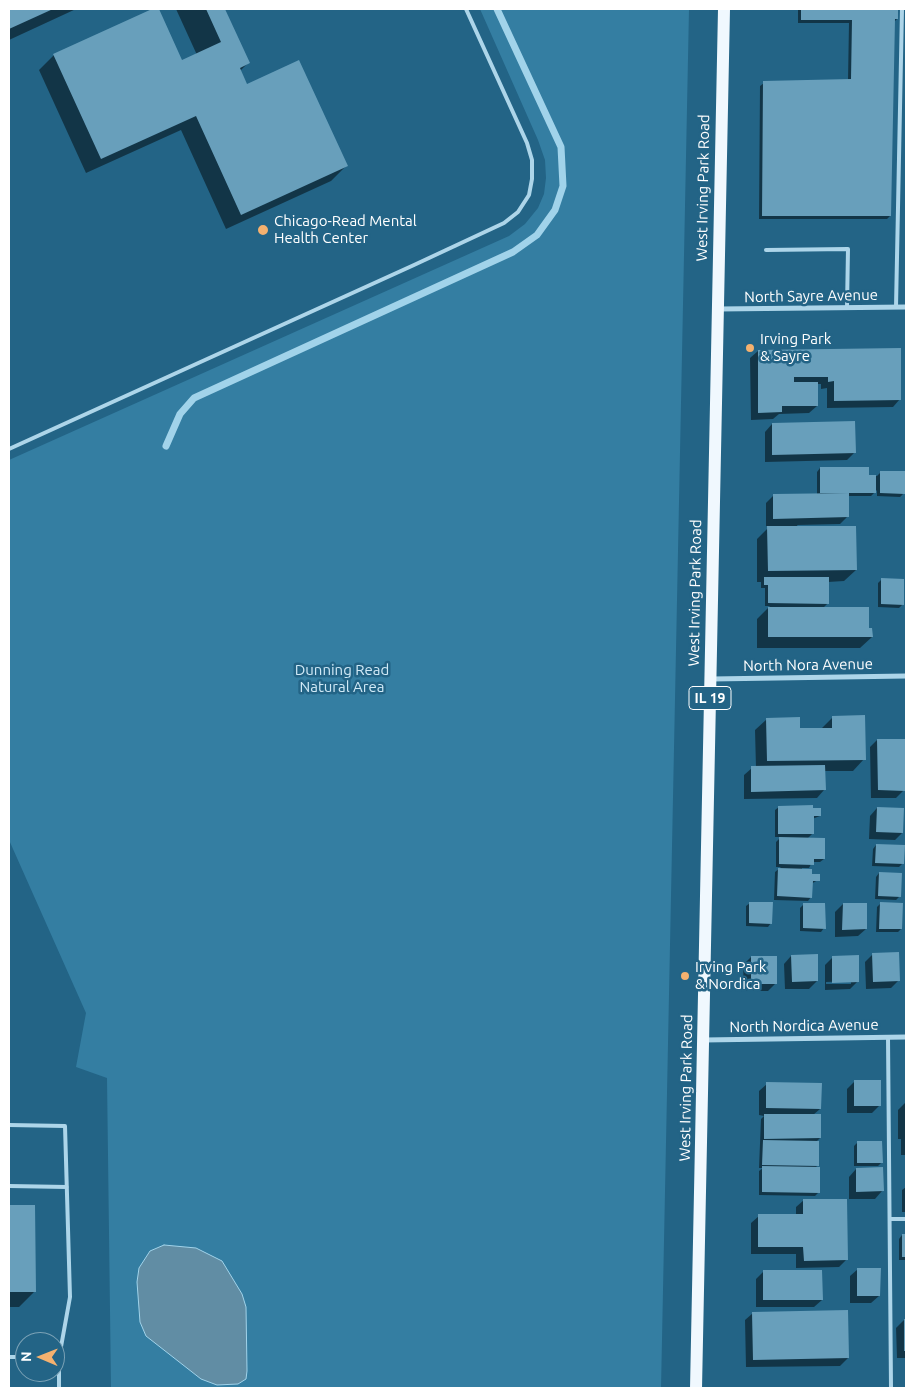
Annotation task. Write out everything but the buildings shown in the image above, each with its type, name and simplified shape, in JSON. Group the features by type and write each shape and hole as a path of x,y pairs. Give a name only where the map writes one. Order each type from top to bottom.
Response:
{"main road":[{"name":"West Irving Park Road","path":"696,1388 716,309 724,9"}],"street":[{"name":"North Sayre Avenue","path":"716,309 906,307"},
{"name":"North Nora Avenue","path":"710,679 906,676"},
{"name":"North Nordica Avenue","path":"703,1040 906,1037"}],"lane":[{"path":"9,450 504,223 518,212 529,195 532,179 532,160 527,143 466,9"},
{"path":"896,307 902,9"},
{"path":"899,131 906,131"},
{"path":"766,250 848,249 847,308"},
{"path":"888,1038 891,1388"},
{"path":"9,1125 65,1126 70,1297 63,1332"},
{"path":"9,1186 67,1187"},
{"path":"890,1220 906,1219"}],"green space":[{"name":"Dunning Read Natural Area","path":"480,9 689,9 661,1388 111,1388 107,1078 76,1067 86,1013 9,840 9,460 509,236 525,224 538,208 544,194 546,178 545,160"}],"shaded area":[{"path":"164,1245 196,1248 222,1261 242,1294 246,1307 247,1371 246,1379 238,1384 217,1385 201,1379 146,1336 140,1322 137,1282 139,1268 150,1251"}],"waterway":[{"path":"166,446 180,414 194,398 513,252 537,235 555,210 563,186 561,147 497,9"}],"place":[{"name":"Chicago-Read Mental Health Center","path":"263,230"},
{"name":"Irving Park & Sayre","path":"750,348"},
{"name":"Irving Park & Nordica","path":"685,976"}]}
